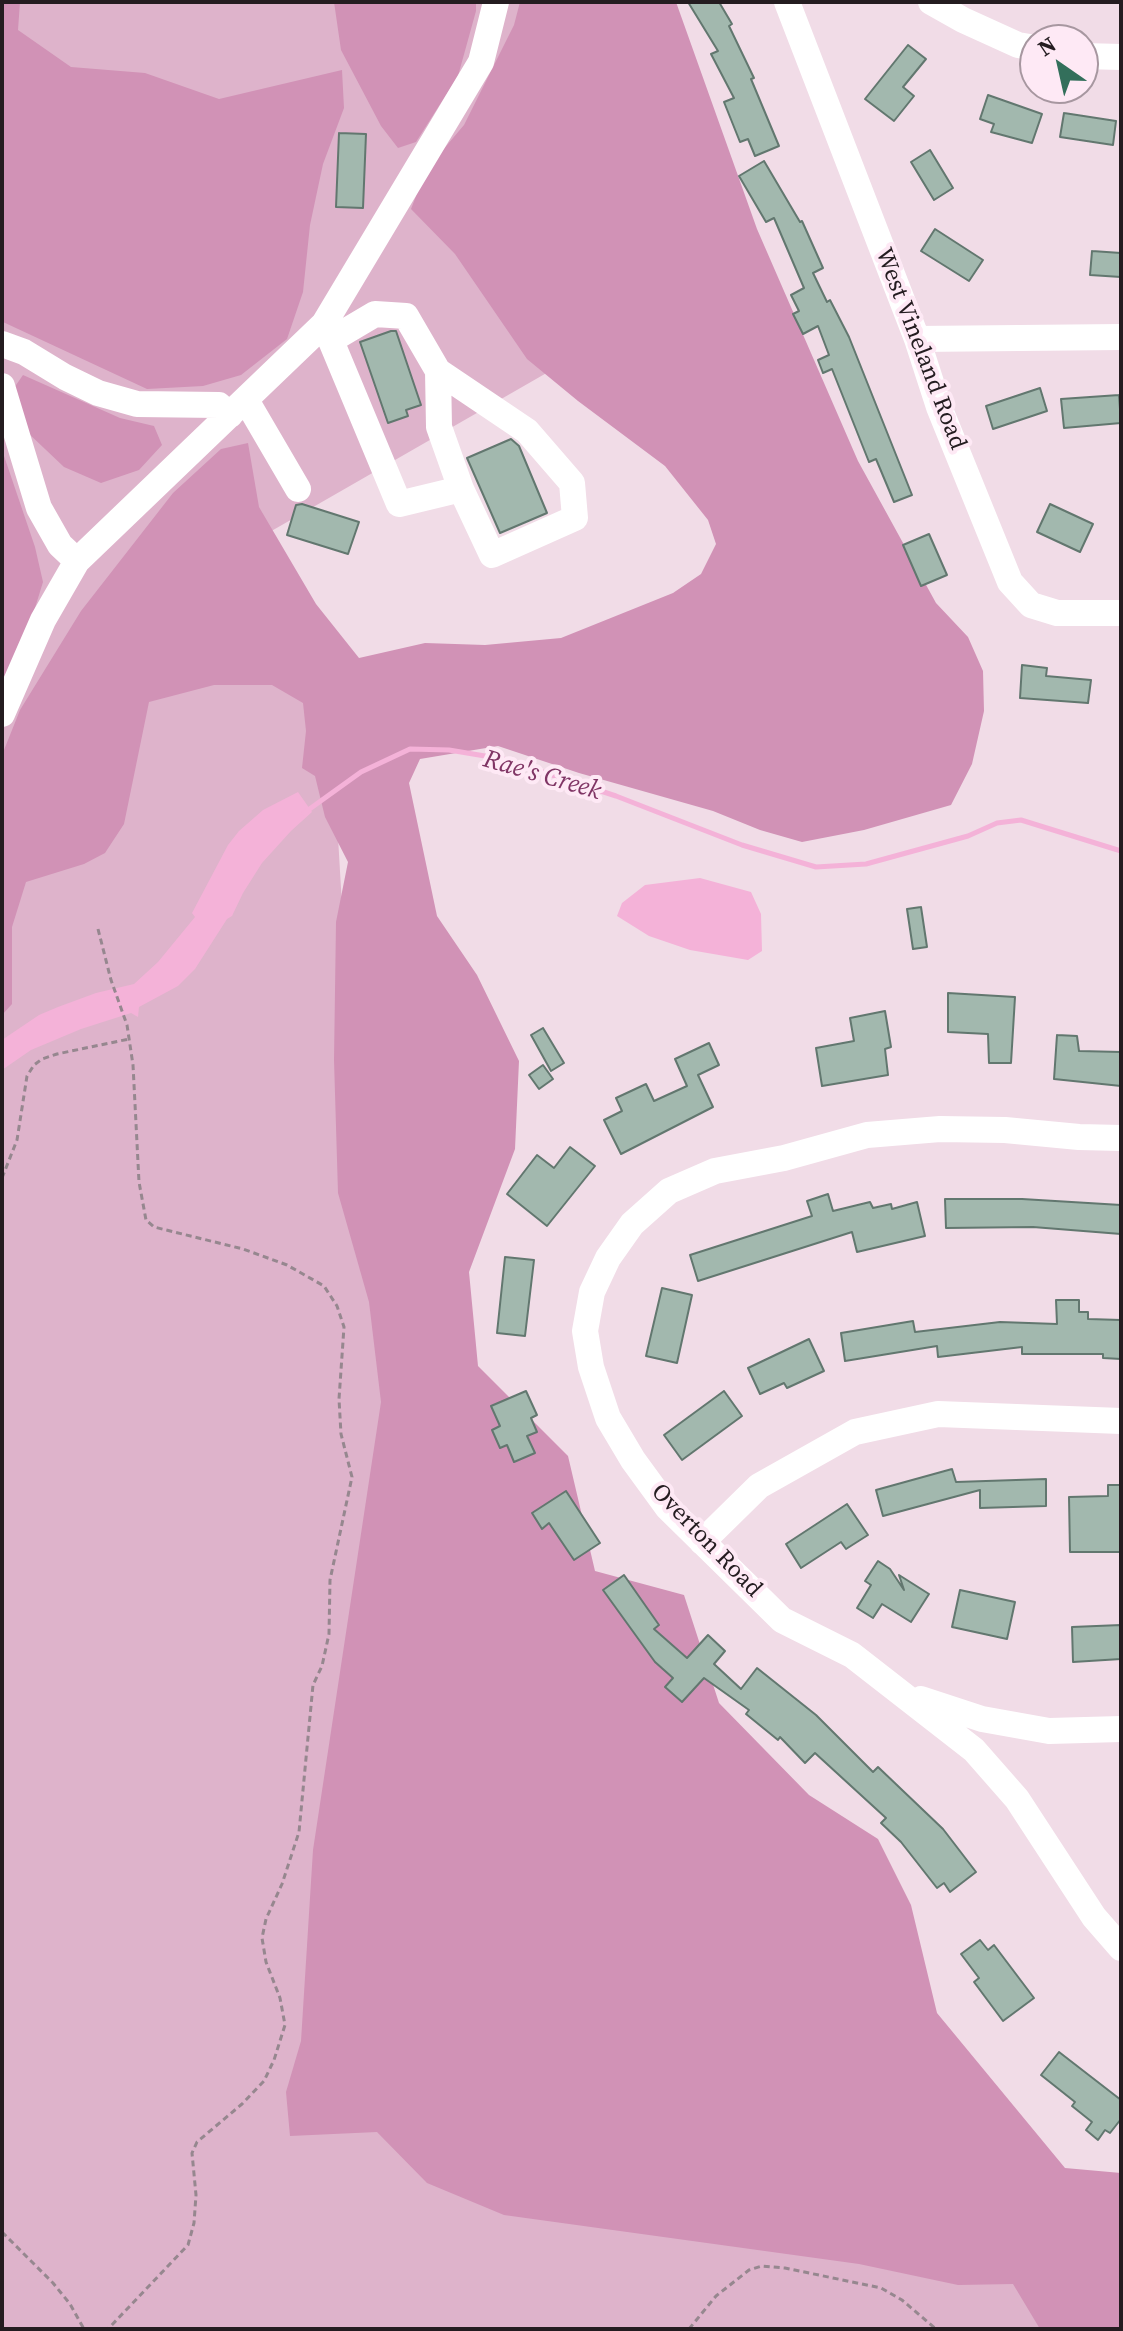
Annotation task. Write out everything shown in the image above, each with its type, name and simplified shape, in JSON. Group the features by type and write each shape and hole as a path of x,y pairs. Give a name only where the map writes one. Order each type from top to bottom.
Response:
{"street":[{"path":"328,332 481,62 496,2"},
{"name":"West Vineland Road","path":"787,2 917,339 939,407 1010,582 1031,605 1057,613 1121,613"},
{"path":"931,2 1019,45"},
{"path":"1099,56 1121,57"},
{"path":"2,714 43,620 77,561 238,408 328,332 375,314 406,316 438,371 527,431 572,483 575,518 492,555 461,489 439,427 438,371"},
{"path":"328,332 399,504 461,489"},
{"path":"917,339 1121,337"},
{"path":"2,344 24,352 98,393 137,404 238,408 298,489"},
{"path":"2,386 39,508 60,545 77,561"},
{"name":"Overton Road","path":"1121,1138 940,1129 867,1135 784,1158 715,1171 669,1191 632,1224 608,1258 592,1292 585,1331 591,1367 608,1418 633,1460 668,1508 782,1620 852,1655 974,1750 1017,1799 1094,1917 1121,1948"},
{"path":"702,1542 759,1486 855,1432 938,1414 1121,1421"},
{"path":"902,1693 982,1719 1049,1731 1121,1729"}],"path":[{"path":"98,929 129,1039 139,1182 146,1220 154,1227 243,1249 306,1274 324,1286 337,1306 344,1327 339,1410 341,1434 352,1477 330,1580 329,1634 322,1666 313,1685 299,1832 282,1884 266,1919 262,1938 285,2025 264,2081 197,2142 192,2153 196,2195 194,2223 188,2245 108,2329"},
{"path":"2,1178 17,1140 27,1076 34,1065 57,1054 129,1039"},
{"path":"2,2232 53,2283 84,2329"},
{"path":"689,2329 726,2288 749,2270 762,2266 881,2288 902,2300 936,2329"}],"shaded area":[{"path":"2,2 579,2 684,294 261,537 330,699 356,1147 447,1549 1121,2329 2,2329"},
{"path":"2,2 20,2 18,30 71,67 145,73 219,99 342,70 344,108 323,164 310,225 303,292 287,339 241,375 203,386 147,389 3,322"},
{"path":"334,2 476,2 458,76 416,142 398,148 381,126 341,50"},
{"path":"520,2 676,2 757,229 858,461 936,603 968,637 983,671 984,711 972,764 951,805 864,830 802,842 760,830 713,811 579,773 498,746 420,759 409,783 437,916 477,975 519,1061 515,1149 469,1272 478,1366 568,1456 595,1571 684,1595 719,1703 809,1795 878,1839 911,1905 937,2013 1065,2168 1121,2173 1121,2329 1040,2329 1013,2284 958,2285 859,2264 504,2215 427,2183 377,2132 290,2136 286,2092 301,2041 313,1850 381,1402 369,1302 338,1193 334,1060 336,922 348,862 325,817 315,776 302,768 306,731 303,703 272,685 214,685 149,702 124,824 105,853 84,864 26,882 12,927 12,1004 2,1015 2,755 20,710 81,611 173,493 221,449 248,443 259,507 316,604 359,658 425,643 485,645 561,638 673,593 701,574 716,544 708,520 665,466 527,359 455,254 411,209 426,170 464,125 514,25"},
{"path":"23,375 120,418 154,426 162,445 139,470 101,483 64,467 26,431 14,388"},
{"path":"2,450 35,547 43,582 27,634 2,685"},
{"path":"298,792 312,812 262,863 232,916 195,969 178,986 139,1007 138,1017 131,1013 81,1029 31,1050 2,1070 2,1040 39,1015 96,993 134,984 158,962 195,917 192,913 228,845 239,831 263,810"},
{"path":"700,878 751,892 761,914 762,951 748,960 690,950 649,936 617,916 622,903 645,885"}],"building":[{"path":"688,2 719,2 732,24 729,26 754,78 751,79 779,146 755,156 748,139 740,142 724,102 734,98 711,54 718,51"},
{"path":"908,45 926,59 903,87 914,96 894,121 865,99"},
{"path":"988,95 1042,114 1032,143 991,132 994,124 980,119"},
{"path":"1064,113 1116,121 1113,145 1060,137"},
{"path":"339,133 366,134 363,208 336,207"},
{"path":"930,150 953,188 934,200 911,162"},
{"path":"764,161 802,221 823,268 813,273 849,337 912,495 894,502 876,459 869,462 832,369 823,373 818,360 829,355 818,326 803,334 793,314 799,311 791,295 804,288 774,218 766,222 739,176"},
{"path":"935,229 983,260 969,281 921,251"},
{"path":"1092,251 1121,253 1121,277 1090,275"},
{"path":"396,331 421,405 406,410 408,416 388,423 360,342"},
{"path":"1040,388 1047,411 993,429 986,406"},
{"path":"1119,395 1121,423 1064,428 1061,399"},
{"path":"511,439 519,446 547,513 500,533 467,458"},
{"path":"302,504 359,522 348,554 287,535 296,505"},
{"path":"1050,504 1093,524 1080,552 1037,532"},
{"path":"929,534 947,575 921,586 903,545"},
{"path":"1022,665 1047,668 1046,676 1091,680 1088,703 1020,698"},
{"path":"921,907 927,947 913,949 907,909"},
{"path":"948,993 1015,997 1011,1063 989,1063 988,1034 948,1032"},
{"path":"885,1011 891,1047 885,1049 888,1075 822,1086 816,1048 854,1041 850,1018"},
{"path":"543,1028 564,1063 551,1071 531,1035"},
{"path":"1057,1035 1077,1036 1079,1051 1121,1052 1121,1086 1054,1079"},
{"path":"709,1043 719,1065 698,1075 713,1107 621,1154 604,1120 622,1111 616,1098 646,1084 654,1101 687,1086 675,1059"},
{"path":"543,1065 553,1079 539,1089 529,1075"},
{"path":"570,1147 595,1166 547,1226 507,1194 537,1155 554,1168"},
{"path":"828,1194 833,1211 870,1202 873,1208 891,1204 892,1209 917,1202 925,1236 857,1252 852,1232 698,1281 690,1255 812,1216 807,1201"},
{"path":"945,1199 1022,1199 1121,1205 1121,1234 1033,1227 946,1228"},
{"path":"505,1257 534,1260 525,1336 497,1333"},
{"path":"662,1288 692,1295 677,1363 646,1356"},
{"path":"1056,1300 1079,1300 1079,1312 1088,1312 1088,1319 1121,1320 1121,1359 1103,1358 1103,1354 1022,1354 1022,1347 938,1357 937,1346 845,1361 841,1333 913,1321 915,1332 1000,1322 1057,1324"},
{"path":"809,1339 824,1371 787,1388 784,1383 760,1394 748,1368"},
{"path":"526,1391 537,1415 531,1418 537,1432 527,1436 535,1453 514,1462 507,1445 500,1448 492,1430 500,1426 491,1406"},
{"path":"724,1391 742,1416 682,1460 664,1435"},
{"path":"952,1469 956,1482 1046,1479 1046,1506 980,1508 980,1490 883,1516 876,1490"},
{"path":"1108,1485 1121,1485 1121,1552 1070,1552 1069,1497 1108,1496"},
{"path":"566,1491 600,1543 574,1560 549,1523 542,1529 532,1513"},
{"path":"847,1504 868,1535 846,1549 841,1542 801,1568 786,1544"},
{"path":"878,1561 890,1569 904,1590 899,1575 929,1594 911,1622 882,1604 873,1618 857,1608 871,1585 865,1581"},
{"path":"624,1575 659,1625 654,1629 687,1658 708,1635 725,1651 714,1664 741,1689 757,1668 816,1715 873,1772 878,1767 943,1829 976,1872 950,1892 944,1883 937,1888 901,1842 881,1823 886,1818 815,1753 805,1763 780,1737 778,1740 746,1714 749,1710 704,1678 682,1702 665,1687 673,1678 655,1662 603,1590"},
{"path":"960,1590 1015,1602 1007,1639 952,1627"},
{"path":"1121,1625 1121,1659 1073,1662 1072,1627"},
{"path":"980,1940 988,1950 994,1945 1034,1998 1003,2021 974,1982 979,1978 961,1954"},
{"path":"1059,2052 1121,2100 1121,2119 1110,2133 1105,2130 1098,2140 1086,2130 1092,2122 1072,2106 1075,2102 1041,2075"}],"waterway":[{"name":"Rae's Creek","path":"304,813 361,772 410,749 449,750 503,759 616,796 742,845 816,867 866,864 968,836 997,823 1021,820 1121,851"}]}
